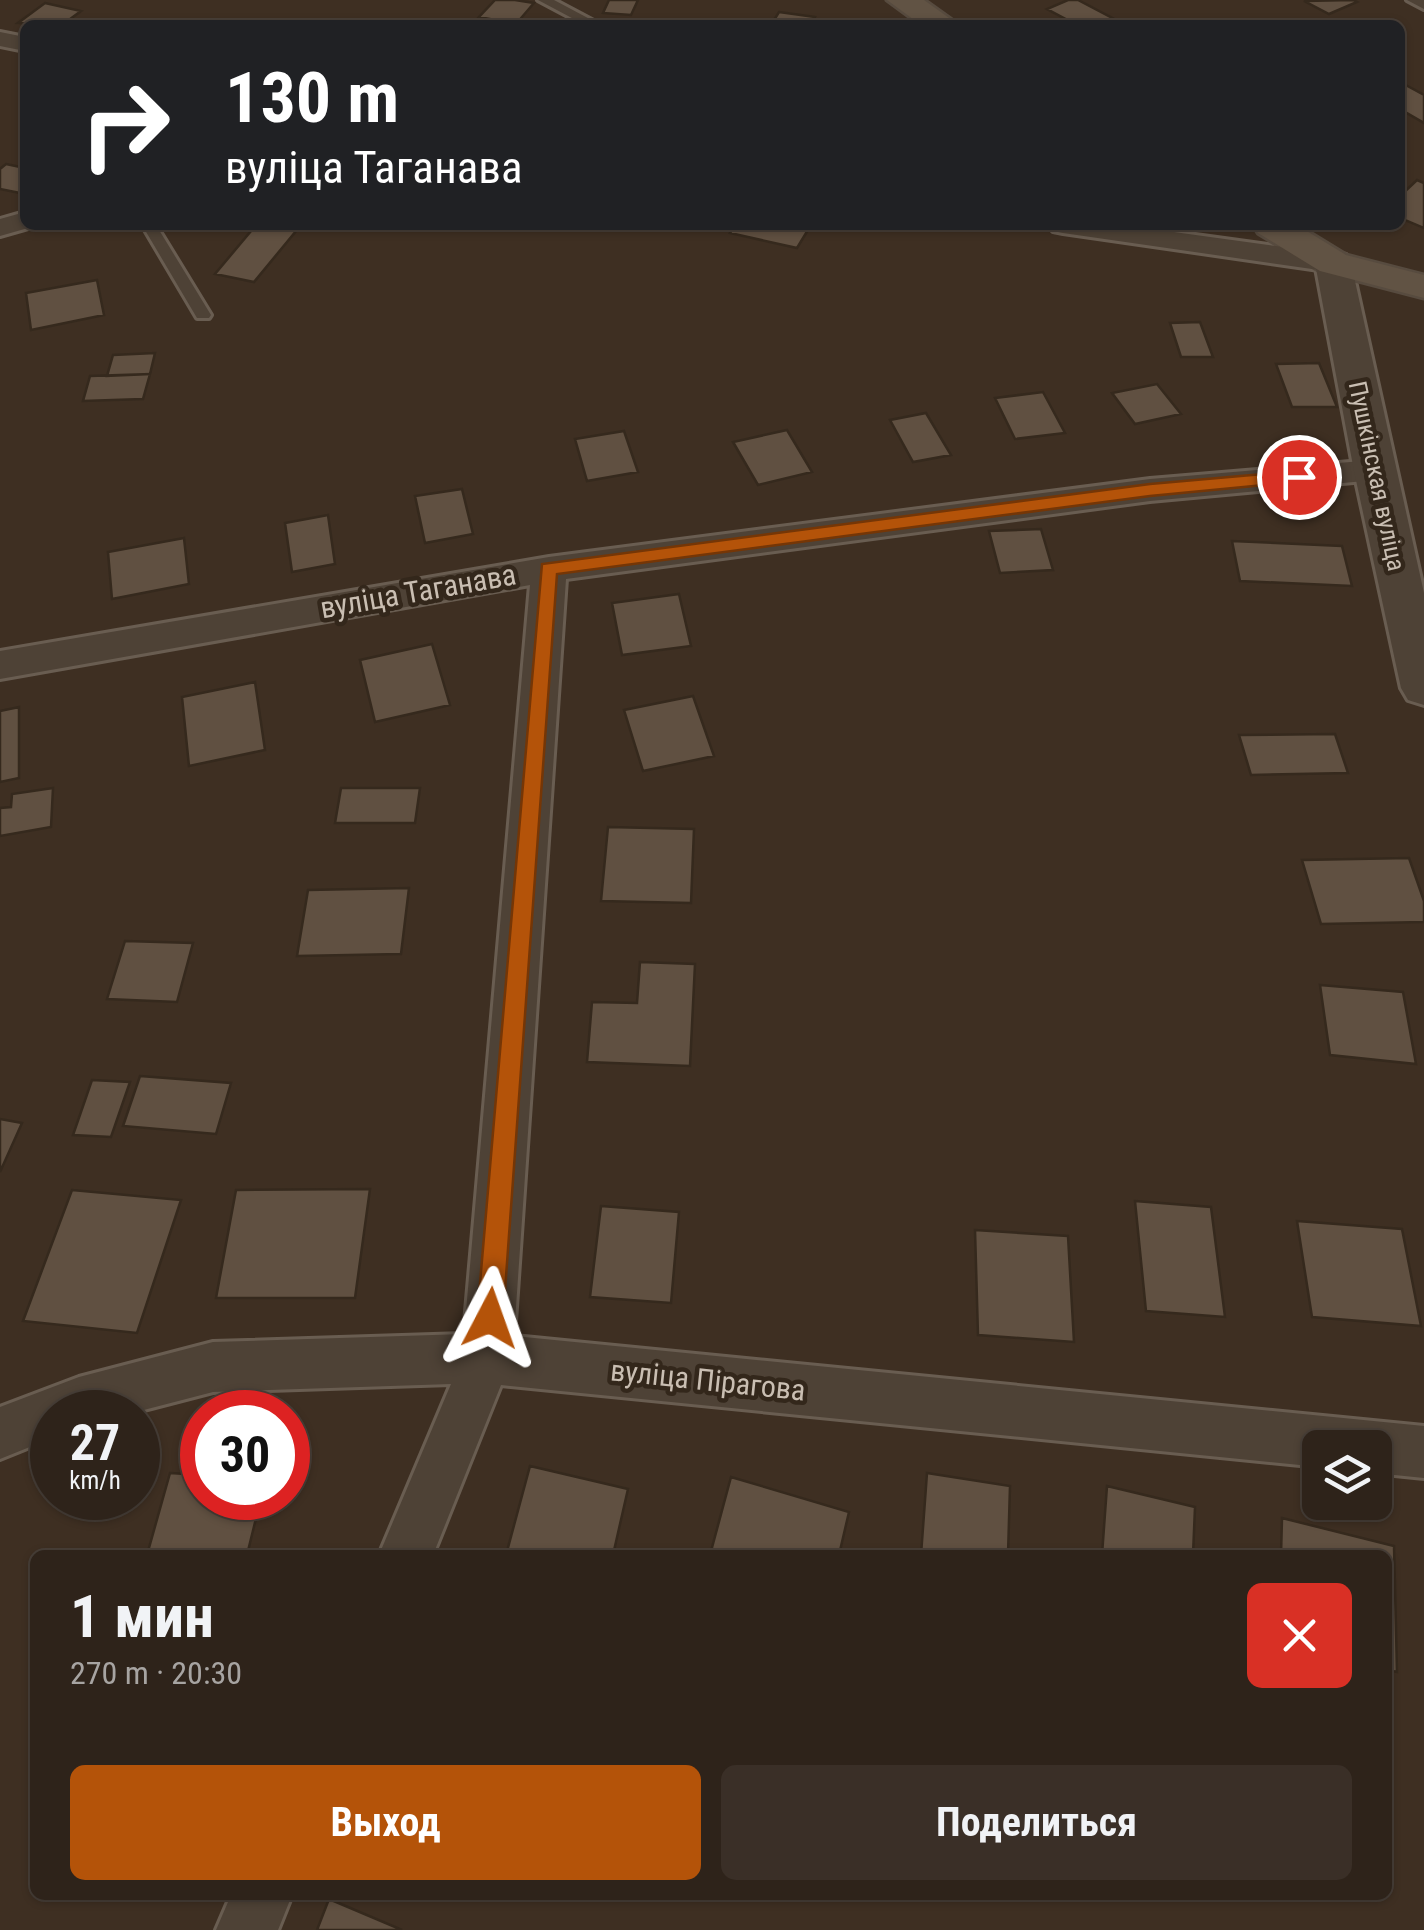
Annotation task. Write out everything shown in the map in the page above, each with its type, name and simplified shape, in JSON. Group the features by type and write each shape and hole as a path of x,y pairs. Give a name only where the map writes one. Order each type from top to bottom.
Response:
{"main road":[{"path":"902,0 935,20"},
{"path":"1279,230 1333,263 1424,287"}],"street":[{"path":"1098,230 1333,263"},
{"name":"Пушкінская вуліца","path":"1333,263 1374,471 1424,688"},
{"name":"вуліца Таганава","path":"0,664 548,568 1150,490 1374,471"},
{"path":"408,1550 486,1358 548,568"},
{"name":"вуліца Пірагова","path":"0,1433 79,1402 212,1368 486,1358 1424,1452"},
{"path":"247,1930 260,1900"}],"lane":[{"path":"544,0 586,20"},
{"path":"152,230 203,315"}],"building":[{"path":"495,0 534,3 519,20 479,17"},
{"path":"609,0 638,0 631,15 603,13"},
{"path":"1078,0 1116,20 1068,20 1047,9"},
{"path":"1304,1 1357,2 1329,14"},
{"path":"45,3 81,11 69,20 22,20"},
{"path":"779,12 815,17 814,20 774,20"},
{"path":"1405,85 1424,95 1424,123 1405,112"},
{"path":"6,164 20,167 20,193 0,189 0,169"},
{"path":"1417,180 1424,183 1424,228 1405,220 1405,191"},
{"path":"252,230 297,230 254,282 215,274"},
{"path":"732,230 808,230 797,248 730,233"},
{"path":"97,280 104,315 31,330 26,293"},
{"path":"1200,322 1213,357 1181,357 1170,323"},
{"path":"155,353 150,374 107,376 113,355"},
{"path":"1319,363 1337,407 1292,407 1276,364"},
{"path":"150,374 143,399 83,401 90,376"},
{"path":"1157,384 1181,414 1135,424 1112,393"},
{"path":"1043,392 1065,433 1015,439 995,398"},
{"path":"926,413 951,455 913,462 890,420"},
{"path":"787,430 812,472 758,485 733,442"},
{"path":"624,431 638,472 587,481 575,439"},
{"path":"462,489 473,534 425,543 415,496"},
{"path":"328,515 335,564 292,572 285,523"},
{"path":"1041,529 1053,570 1000,573 989,531"},
{"path":"184,538 189,584 112,599 108,552"},
{"path":"1232,541 1342,546 1352,586 1240,581"},
{"path":"679,594 691,646 622,655 612,603"},
{"path":"432,644 450,705 375,722 360,660"},
{"path":"255,682 265,750 189,766 182,697"},
{"path":"693,696 714,756 643,771 624,710"},
{"path":"19,707 19,778 0,782 0,711"},
{"path":"1335,734 1348,773 1251,775 1239,735"},
{"path":"53,788 51,827 0,836 0,808 11,807 12,794"},
{"path":"341,788 420,788 415,823 335,823"},
{"path":"608,827 694,829 691,903 601,901"},
{"path":"1409,858 1424,901 1424,922 1321,924 1302,860"},
{"path":"409,888 401,954 297,956 308,890"},
{"path":"125,941 193,943 177,1002 107,999"},
{"path":"640,962 695,964 690,1066 587,1062 592,1002 637,1003"},
{"path":"1320,985 1403,992 1416,1064 1330,1055"},
{"path":"140,1076 231,1083 216,1134 123,1126"},
{"path":"92,1080 130,1082 111,1137 73,1135"},
{"path":"0,1119 22,1123 0,1172"},
{"path":"370,1189 355,1298 216,1298 236,1190"},
{"path":"72,1190 181,1200 137,1333 23,1321"},
{"path":"1135,1201 1211,1207 1225,1317 1146,1311"},
{"path":"601,1206 679,1212 671,1303 590,1297"},
{"path":"1297,1221 1402,1229 1421,1326 1312,1317"},
{"path":"975,1230 1068,1236 1074,1342 978,1335"},
{"path":"530,1466 628,1489 614,1550 507,1550"},
{"path":"170,1473 180,1474 180,1520 256,1520 248,1550 148,1550 160,1520"},
{"path":"927,1473 1010,1486 1008,1550 921,1550"},
{"path":"731,1477 849,1512 840,1550 711,1550"},
{"path":"1107,1486 1195,1507 1193,1550 1102,1550"},
{"path":"1282,1518 1394,1546 1397,1672 1392,1671 1392,1550 1281,1550"},
{"path":"331,1900 402,1930 317,1930"}],"route":[{"path":"490,1318 548,568 1150,490 1299,477"}]}
